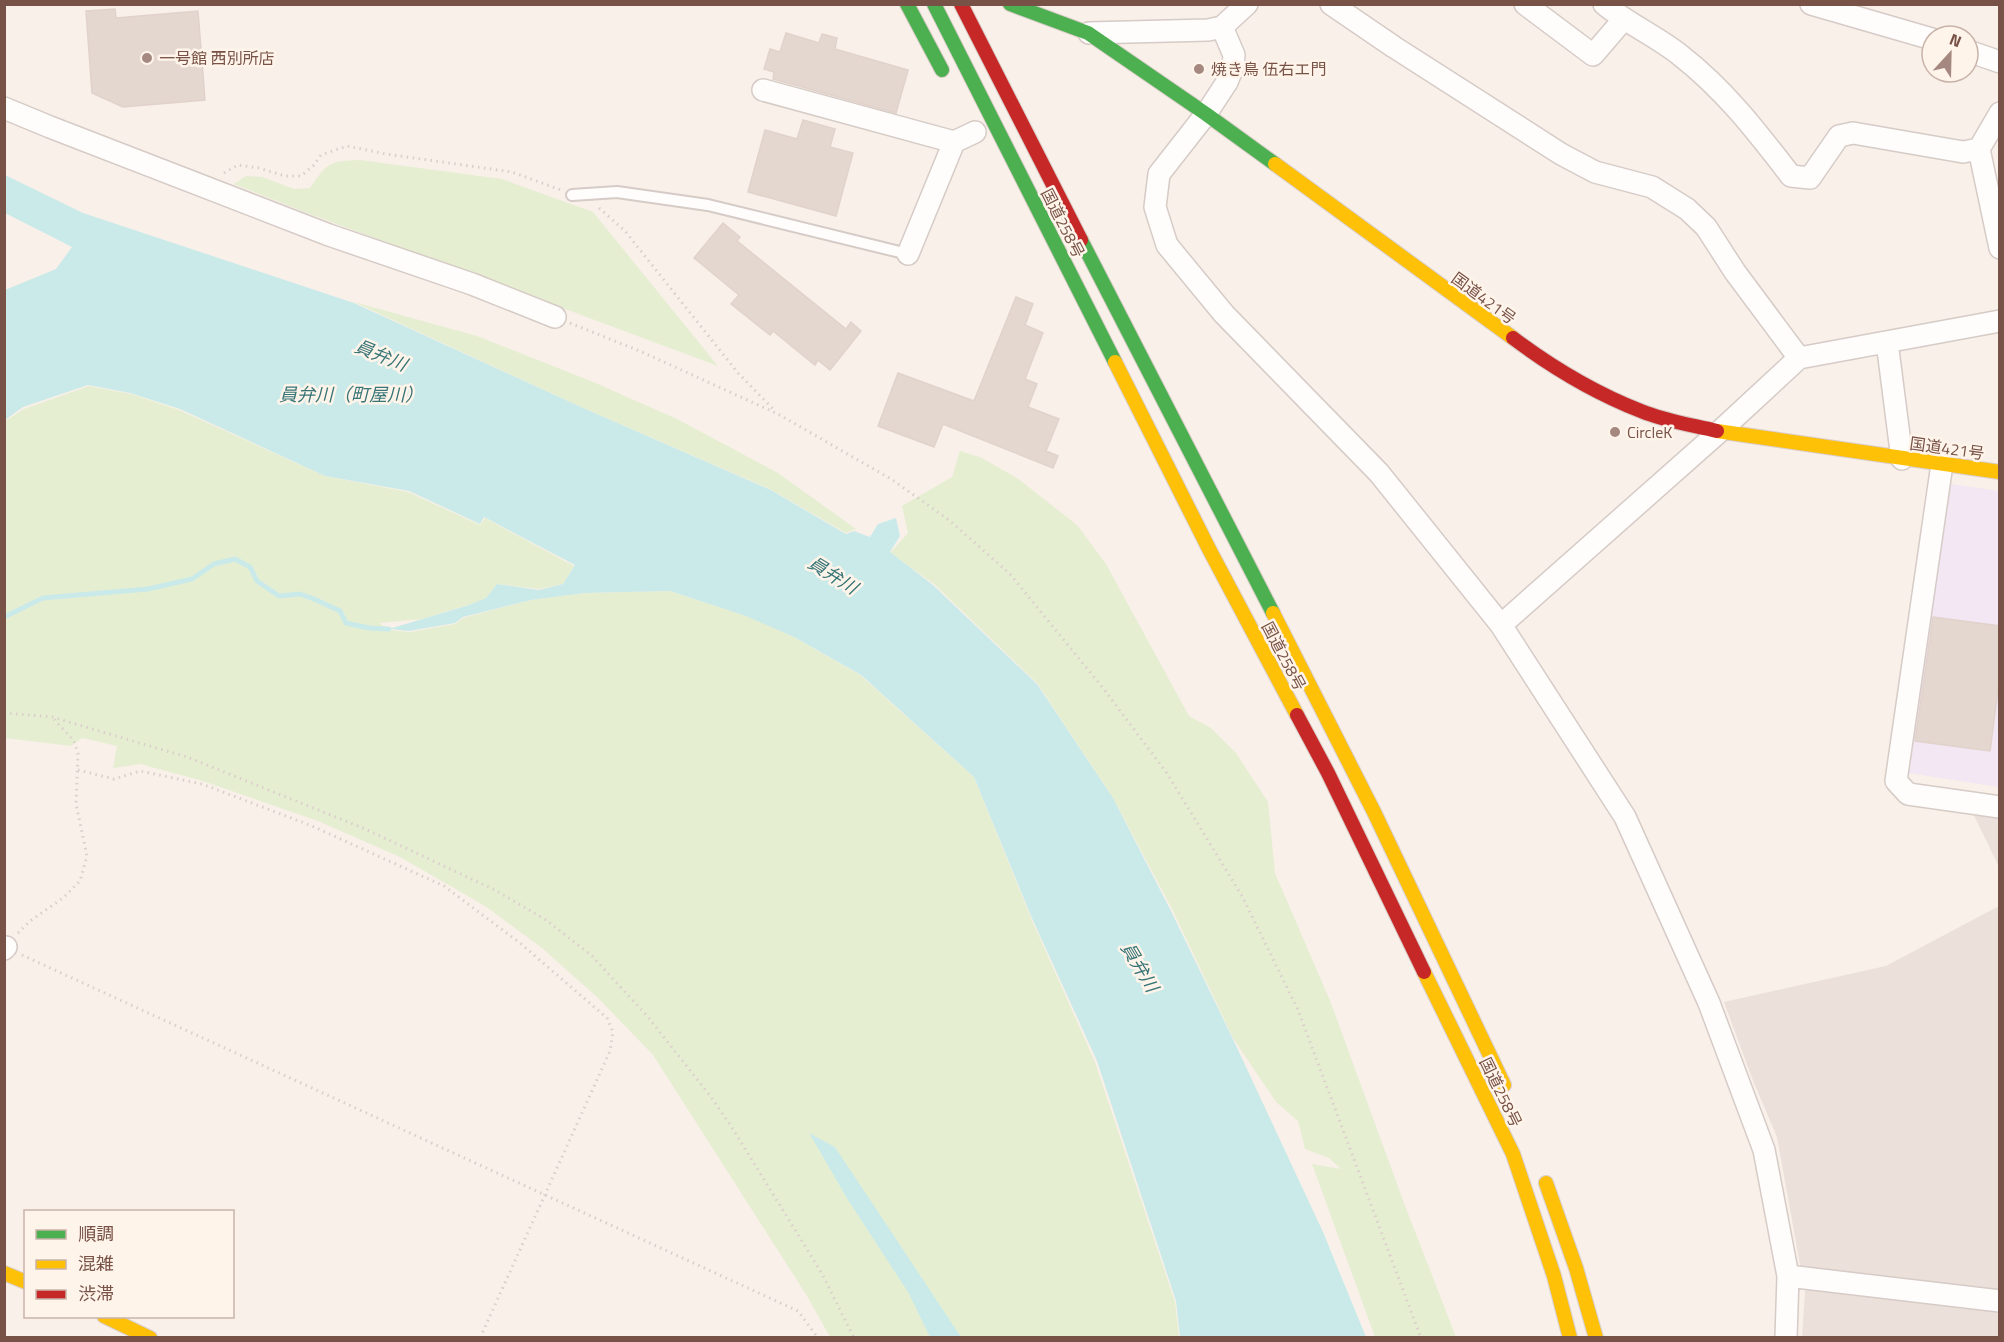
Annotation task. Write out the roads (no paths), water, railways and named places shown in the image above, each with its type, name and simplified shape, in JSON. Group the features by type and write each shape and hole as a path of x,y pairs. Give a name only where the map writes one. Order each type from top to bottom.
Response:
{"main road":[{"path":"907,4 949,83"},
{"name":"国道258号","path":"934,4 1209,549 1328,773 1513,1154 1554,1276 1570,1338"},
{"name":"国道421号","path":"1010,4 1088,33 1206,114 1550,365 1596,391 1643,412 1719,432 2000,472"},
{"name":"国道258号","path":"963,7 1444,955 1508,1093"},
{"path":"1172,509 1209,549"},
{"path":"1259,557 1281,631"},
{"path":"1540,1168 1576,1268 1596,1338"},
{"path":"4,1274 24,1281"},
{"path":"106,1318 150,1338"}],"street":[{"path":"1056,4 1088,33 1208,30 1222,27 1248,4"},
{"path":"1331,4 1561,154 1595,172 1652,187 1686,209 1706,227 1735,272 1798,358"},
{"path":"1525,4 1593,55 1623,20"},
{"path":"1604,4 1623,20 1678,53 1715,84 1750,122 1791,176 1810,178 1839,136 1853,134 1963,152 1979,149"},
{"path":"1810,4 1920,36"},
{"path":"1222,27 1234,55 1233,67 1227,82 1206,114 1159,174 1155,207 1167,245 1224,314 1379,473 1501,625 1624,817 1709,1003 1764,1150 1788,1276 1786,1338"},
{"path":"1980,55 2000,62"},
{"path":"763,90 954,142 975,132"},
{"path":"4,108 329,235 472,284 555,317"},
{"path":"2000,112 1979,149 2000,248"},
{"path":"908,254 954,142"},
{"path":"1501,625 1719,432 1798,358 2000,321"},
{"path":"1887,342 1902,459"},
{"path":"1942,464 1896,781 1908,794 2000,807"},
{"path":"1788,1276 2000,1301"}],"lane":[{"path":"572,195 617,192 708,205 908,254"}],"water":[{"path":"5,175 83,213 354,303 581,407 771,490 846,534 854,531 870,537 878,524 896,518 900,536 890,552 933,585 1037,684 1113,798 1232,1037 1323,1232 1366,1337 1180,1337 1176,1301 1097,1061 1031,916 974,777 861,675 794,637 746,616 670,591 585,593 531,600 463,617 455,623 409,631 389,629 486,598 497,584 539,590 563,584 575,565 484,517 480,524 409,491 325,476 180,409 130,393 88,385 23,407 5,420 5,290 56,269 72,247 5,213"},
{"path":"809,1133 835,1147 961,1337 930,1337 908,1292 848,1200"}],"waterway":[{"path":"4,617 43,598 148,589 192,579 214,564 235,559 250,567 257,581 279,596 300,594 340,611 346,623 389,629"}],"place":[{"name":"一号館 西別所店","path":"147,58"},
{"name":"焼き鳥 伍右エ門","path":"1199,69"},
{"name":"CircleK","path":"1615,432"}],"water label":[{"name":"員弁川","path":"381,355"},
{"name":"員弁川（町屋川）","path":"351,394"},
{"name":"員弁川","path":"833,575"},
{"name":"員弁川","path":"1140,967"}]}
